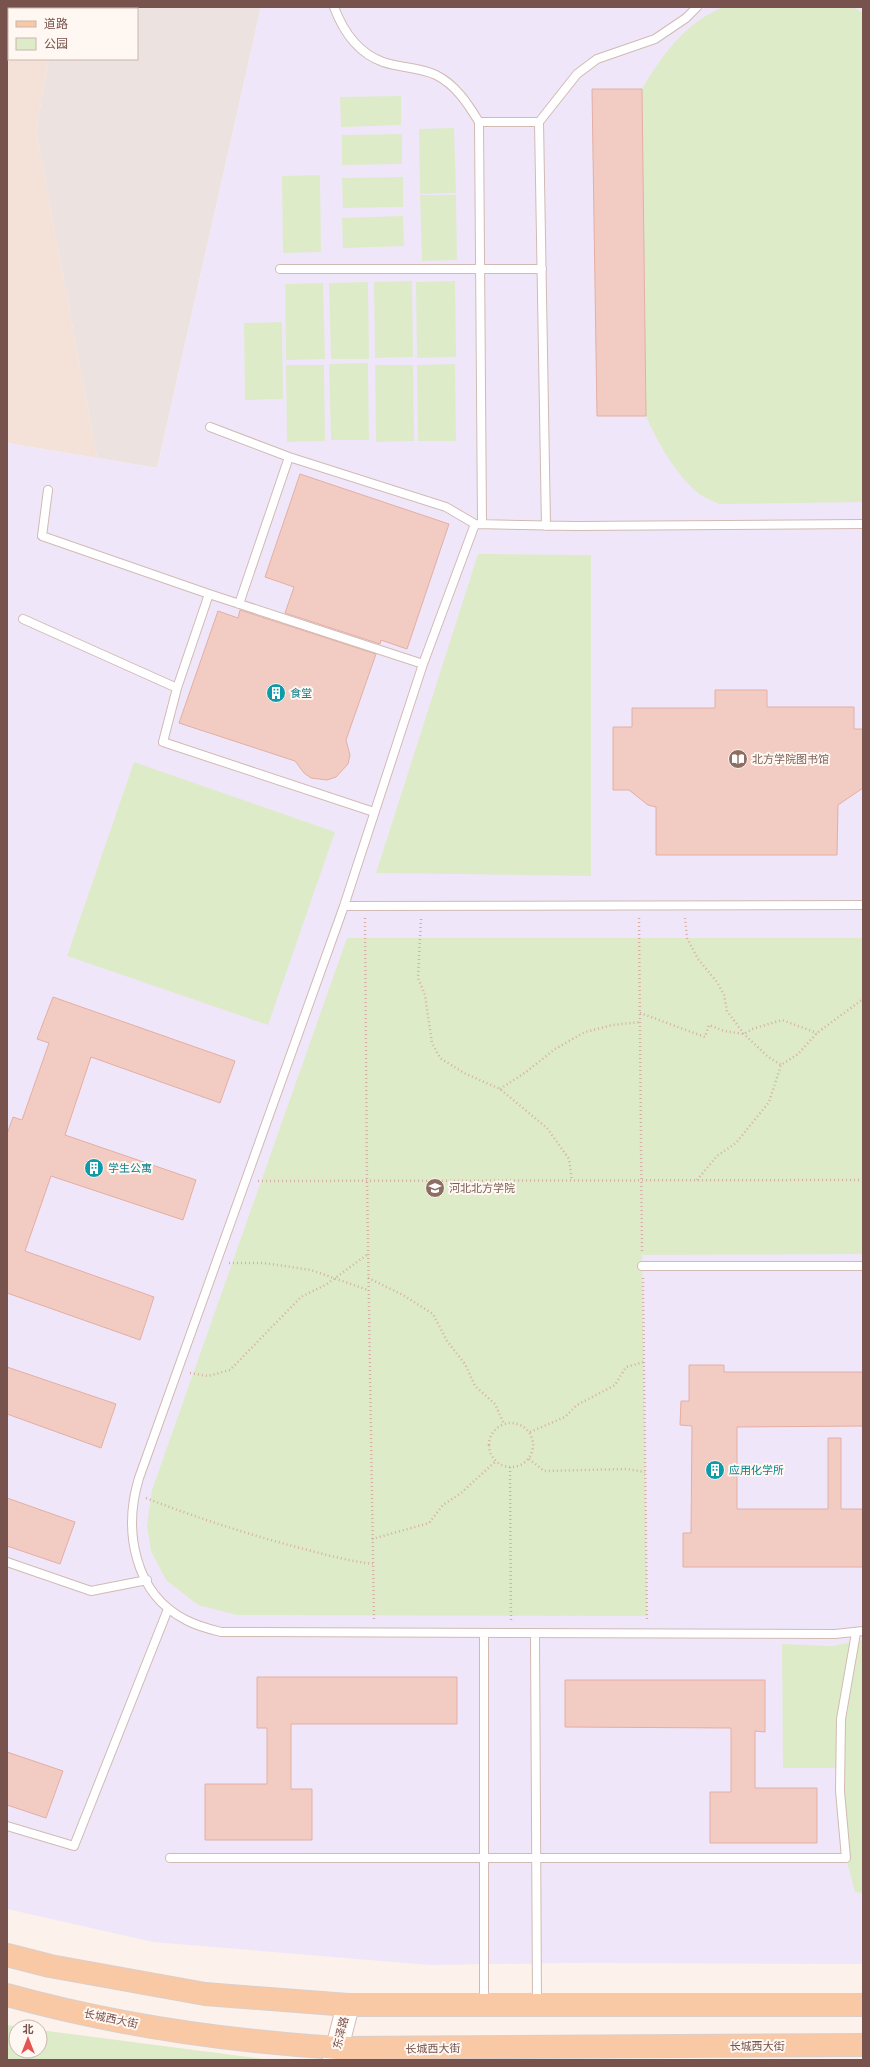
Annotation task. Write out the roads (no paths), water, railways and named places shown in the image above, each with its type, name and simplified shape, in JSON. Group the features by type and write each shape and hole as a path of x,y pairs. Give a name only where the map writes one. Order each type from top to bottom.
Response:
{"main road":[{"path":"7,1955 50,1966 205,1994 348,2005 863,2005"},
{"name":"长城西大街","path":"7,1995 44,2006 159,2029 336,2054 863,2045"},
{"name":"东泽路","path":"336,2054 348,2005"}],"lane":[{"path":"170,1858 846,1858 840,1791 841,1719 860,1632 835,1634 221,1632 186,1620 168,1609 155,1596 138,1565 133,1544 131,1522 134,1494 344,906 423,664 479,524 479,122 465,100 449,83 436,75 383,62 360,49 341,25 334,7"},
{"path":"546,526 539,122 577,74 597,59 655,38 686,18 697,7"},
{"path":"479,122 539,122"},
{"path":"280,269 542,268"},
{"path":"210,427 289,457 446,507 479,524 546,526 863,524"},
{"path":"239,604 289,457"},
{"path":"48,490 42,536 209,594 423,664"},
{"path":"209,594 177,688 163,742 374,812"},
{"path":"23,619 177,688"},
{"path":"344,906 863,905"},
{"path":"642,1266 863,1266"},
{"path":"7,1562 91,1591 146,1580"},
{"path":"7,1826 74,1846 168,1609"},
{"path":"484,1633 484,2006"},
{"path":"535,1633 536,2006"}],"place":[{"name":"食堂","path":"276,693"},
{"name":"北方学院图书馆","path":"738,759"},
{"name":"学生公寓","path":"94,1168"},
{"name":"河北北方学院","path":"435,1188"},
{"name":"应用化学所","path":"715,1470"}]}
